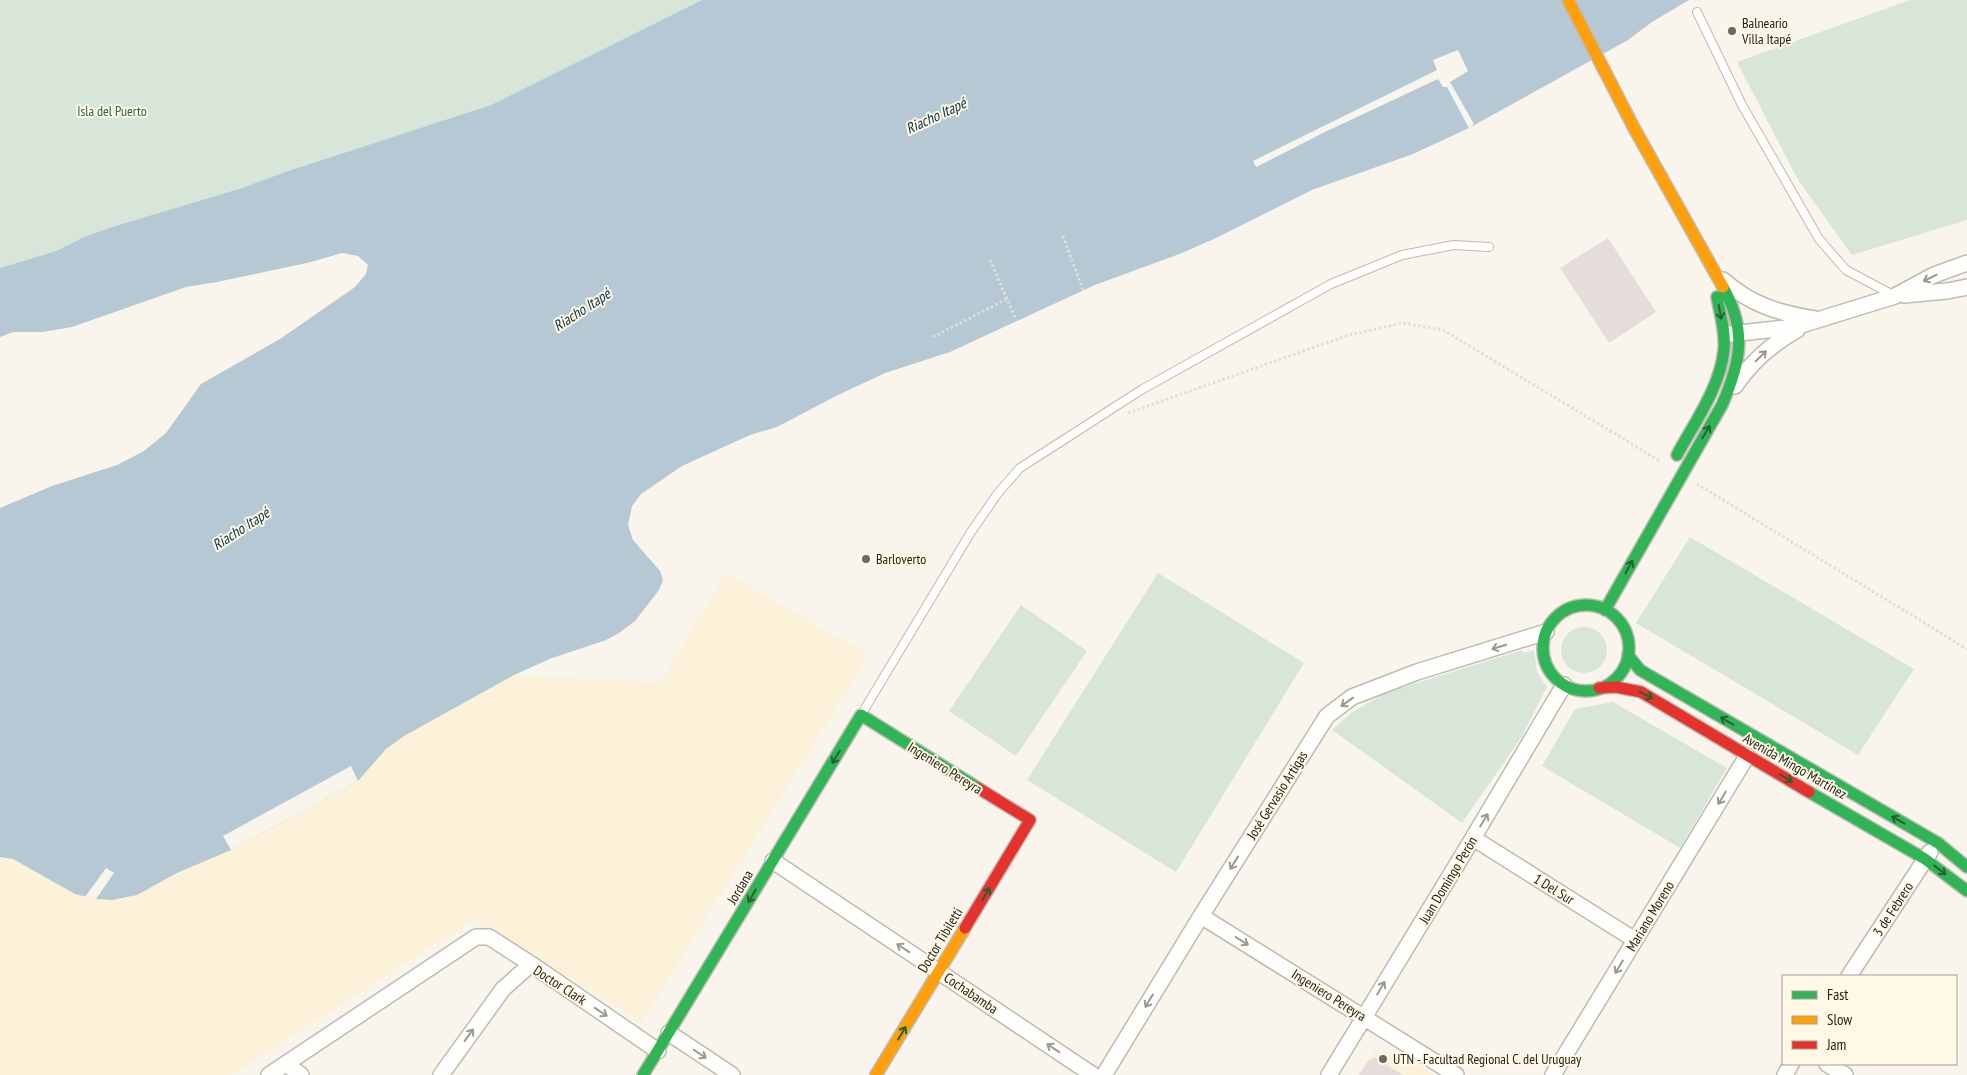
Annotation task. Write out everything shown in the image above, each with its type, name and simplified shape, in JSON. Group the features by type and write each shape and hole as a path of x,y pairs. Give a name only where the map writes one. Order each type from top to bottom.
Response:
{"street":[{"path":"1568,0 1634,128 1733,305 1740,333 1739,360 1732,384 1720,408"},
{"path":"1724,335 1795,327 1895,296 1934,276 1967,263"},
{"path":"1713,269 1735,290 1754,302 1784,314 1814,321"},
{"path":"1670,467 1718,375 1724,352 1724,335 1713,269"},
{"path":"1895,296 1967,287"},
{"path":"1605,610 1681,474 1720,408 1743,374 1764,352 1781,339 1814,321"},
{"path":"1594,601 1605,610 1616,618 1624,629 1628,642 1628,655 1625,666 1610,684 1599,688 1575,689 1564,685 1548,667 1543,650 1546,632 1553,620 1564,611 1577,606 1594,601"},
{"name":"José Gervasio Artigas","path":"1104,1075 1201,916 1328,716 1352,697 1417,672 1546,632"},
{"name":"Avenida Mingo Martínez","path":"1628,655 1640,670 1938,843 1967,867"},
{"name":"Juan Domingo Perón","path":"1329,1075 1564,685"},
{"name":"Avenida Mingo Martínez","path":"1599,688 1616,687 1641,692 1925,859 1967,891"},
{"name":"Ingeniero Pereyra","path":"861,715 1030,820"},
{"name":"Jordana","path":"644,1075 861,715"},
{"name":"Mariano Moreno","path":"1553,1075 1747,756"},
{"name":"Doctor Tibiletti","path":"876,1075 1030,820"},
{"name":"1 Del Sur","path":"1473,838 1635,940"},
{"name":"3 de Febrero","path":"1850,975 1925,859 1938,843"},
{"name":"Cochabamba","path":"773,861 1093,1075"},
{"name":"Ingeniero Pereyra","path":"1201,916 1456,1075"},
{"path":"269,1075 476,937 489,936 530,964"},
{"name":"Doctor Clark","path":"441,1075 503,989 530,964 658,1051"},
{"path":"669,1033 732,1075"},
{"path":"286,1064 301,1075"},
{"path":"1829,1065 1845,1075"}],"lane":[{"path":"1698,12 1742,105 1818,239 1846,270 1895,296"},
{"path":"861,715 971,532 1020,468 1141,390 1331,284 1402,255 1454,244 1489,247"}],"path":[{"path":"1063,236 1083,290"},
{"path":"990,260 1016,320"},
{"path":"933,337 1007,299"},
{"path":"1120,416 1349,334 1403,323 1443,330 1670,467"},
{"path":"1681,474 1967,649"}],"shaded area":[{"path":"726,573 869,655 642,1022 474,920 231,1075 0,1075 0,857 13,859 75,894 96,899 137,895 358,781 386,749 404,736 514,675 660,683"},
{"name":"UTN - Facultad Regional C. del Uruguay","path":"1374,1050 1422,1067 1433,1075 1358,1075"}],"green space":[{"name":"Isla del Puerto","path":"0,0 702,0 491,105 288,171 242,188 115,226 84,237 56,251 0,268"},
{"path":"1910,0 1967,0 1967,220 1852,255 1798,180 1737,62"},
{"path":"1690,537 1914,669 1858,755 1636,623"},
{"path":"1158,573 1304,663 1176,872 1027,780"},
{"path":"1021,605 1087,651 1016,756 949,711"},
{"path":"1579,627 1589,627 1601,633 1606,641 1606,659 1601,667 1593,672 1579,673 1571,670 1564,663 1561,655 1561,645 1564,637 1571,630"},
{"path":"1522,650 1523,653 1534,650 1537,672 1547,687 1521,738 1462,823 1332,730 1351,713 1385,693"},
{"path":"1613,702 1727,768 1680,848 1542,766 1575,709"}],"water":[{"name":"Riacho Itapé","path":"702,0 1689,0 1652,22 1628,40 1469,128 1413,154 1312,190 1182,253 1095,285 950,352 885,373 777,427 750,435 682,466 641,494 632,506 628,525 633,540 660,571 663,580 659,590 635,621 606,640 552,658 514,675 404,736 386,749 358,781 231,850 177,873 137,895 112,900 96,899 75,894 13,859 0,857 0,508 52,486 117,465 144,451 166,433 201,384 280,339 355,287 366,274 368,265 358,256 342,253 311,262 186,287 72,327 42,332 13,332 0,337 0,268 56,251 84,237 115,226 242,188 288,171 491,105"}],"pier":[{"path":"1458,50 1468,71 1450,82 1474,124 1469,128 1447,87 1443,87 1438,79 1256,167 1253,161 1437,70 1433,60"},
{"path":"351,766 358,781 231,850 223,836"},
{"path":"106,868 114,873 96,899 85,897"}],"building":[{"path":"1608,238 1656,312 1609,343 1560,268"},
{"path":"1375,1057 1403,1075 1359,1075 1368,1061"}],"traffic: fast":[{"path":"1605,610 1722,405 1734,374 1739,346 1738,332 1736,318 1723,287"},
{"path":"1677,455 1712,391 1722,364 1724,337 1717,297"},
{"path":"1586,605 1602,609 1616,618 1625,632 1629,648 1625,664 1616,678 1602,687 1586,691 1570,687 1556,678 1547,664 1543,648 1547,632 1556,618 1570,609 1586,605"},
{"path":"1628,655 1640,670 1938,843 1967,867"},
{"path":"643,1075 861,715 978,788"},
{"path":"1809,792 1925,859 1967,891"}],"traffic: slow":[{"path":"1568,0 1634,128 1723,287"},
{"path":"876,1075 965,928"}],"traffic: jam":[{"path":"1599,688 1616,687 1641,692 1809,792"},
{"path":"965,928 1030,820 978,788"}],"place":[{"name":"Balneario Villa Itapé","path":"1732,31"},
{"name":"Barloverto","path":"866,559"},
{"name":"UTN - Facultad Regional C. del Uruguay","path":"1383,1059"}]}
